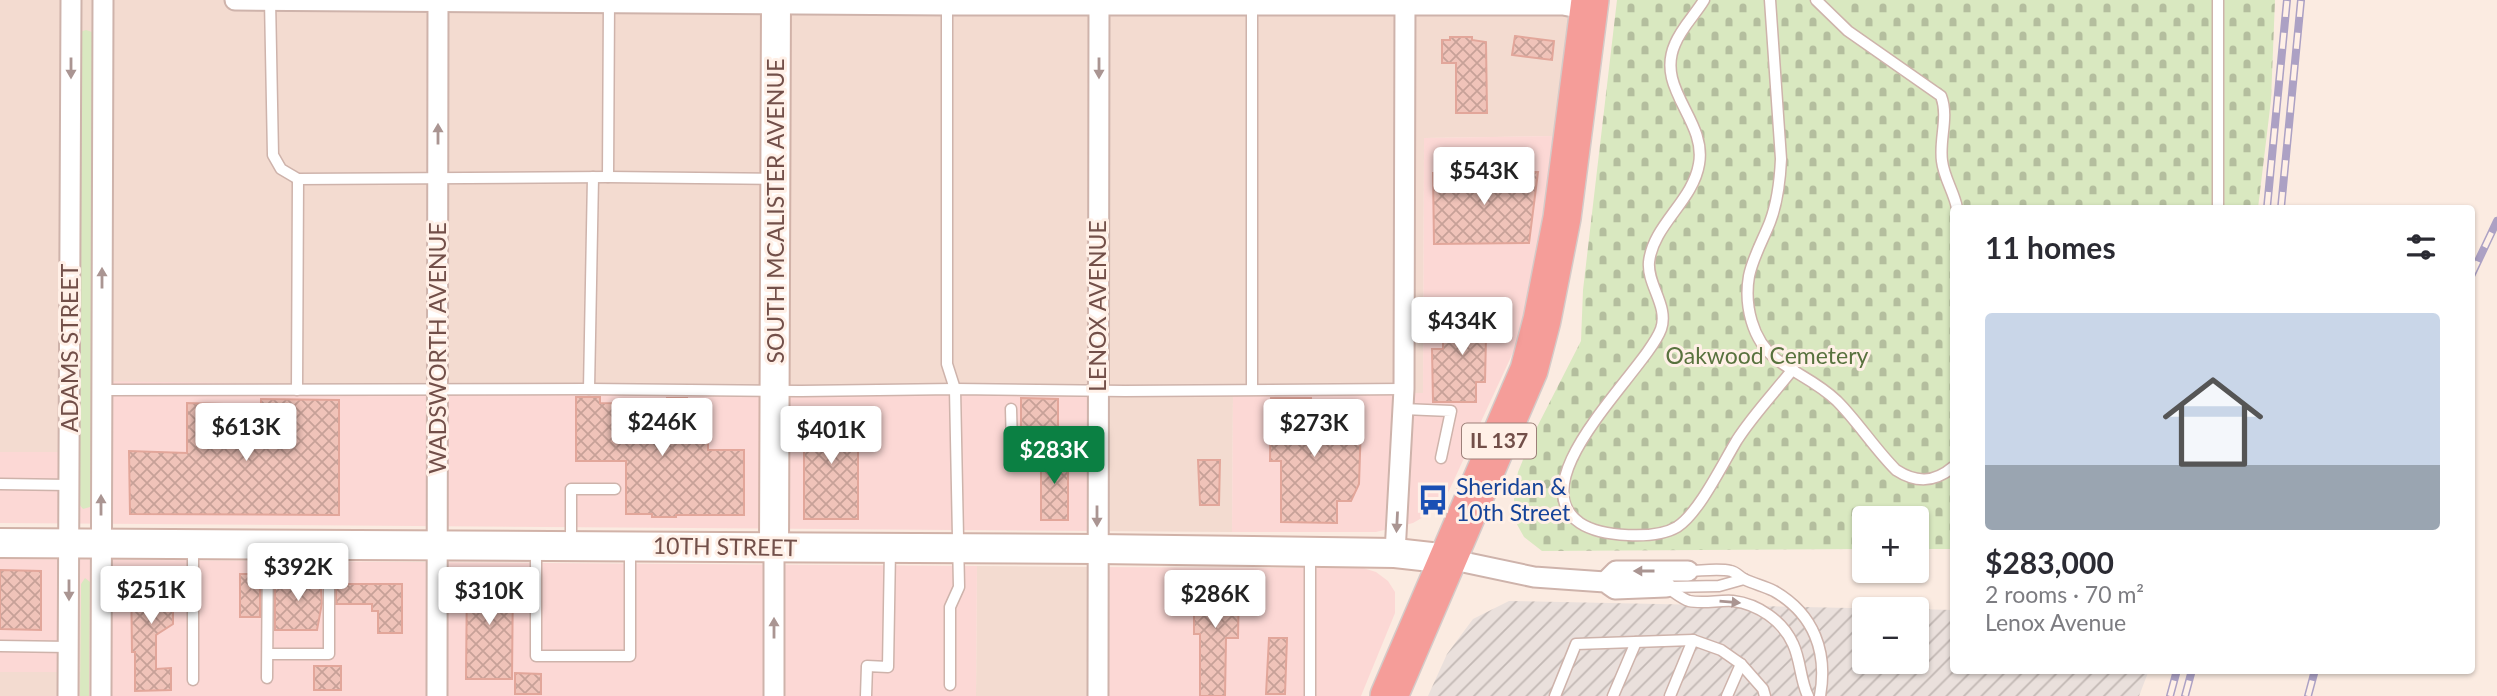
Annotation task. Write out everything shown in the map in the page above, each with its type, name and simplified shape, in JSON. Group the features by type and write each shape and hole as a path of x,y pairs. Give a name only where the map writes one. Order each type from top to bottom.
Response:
{"highway":[{"name":"IL 137","path":"1389,696 1529,370 1562,218 1589,5"}],"street":[{"name":"ADAMS STREET","path":"68,696 71,0"},
{"name":"ADAMS STREET","path":"100,696 103,0"},
{"path":"235,0 1405,2 1589,5"},
{"name":"WADSWORTH AVENUE","path":"437,696 438,1"},
{"name":"SOUTH MCALISTER AVENUE","path":"774,548 776,2"},
{"name":"LENOX AVENUE","path":"1098,696 1099,2"},
{"path":"1395,553 1404,389 1405,2"},
{"name":"10TH STREET","path":"0,543 1310,551 1395,553 1449,559"},
{"path":"774,548 774,696"},
{"path":"1449,559 1534,577 1605,582 1615,589 1666,587"},
{"path":"1605,582 1616,571 1688,571"}],"lane":[{"path":"270,0 273,155 281,169 298,179 776,179"},
{"path":"1704,0 1680,32 1670,59 1672,84 1697,135 1700,160 1690,189 1662,231 1649,261 1649,271 1663,320 1654,343 1588,429 1573,455 1563,493 1570,514 1590,528 1608,533 1654,534 1678,526 1697,505 1739,438 1793,369"},
{"path":"1770,0 1780,182 1777,203 1750,275 1749,307 1756,333 1764,347 1776,359 1821,386 1882,456 1908,477 1920,481 1932,479 1950,469"},
{"path":"1816,0 1848,31 1941,96 1945,116 1942,159 1944,173 1956,205"},
{"path":"2218,0 2218,205"},
{"path":"608,177 609,1"},
{"path":"1252,2 1252,388"},
{"path":"947,3 947,364 954,388 959,587 950,607 950,685"},
{"path":"589,389 593,177"},
{"path":"297,390 298,179"},
{"path":"102,390 1404,389"},
{"path":"1011,409 1012,447 1097,448"},
{"path":"1403,409 1451,411 1441,458"},
{"path":"0,484 69,485"},
{"path":"570,546 571,489 615,489"},
{"path":"193,544 193,680"},
{"path":"267,678 268,545"},
{"path":"268,654 329,654 329,545"},
{"path":"536,546 536,656 629,656 629,547"},
{"path":"866,696 867,666 888,667 890,548"},
{"path":"1310,551 1310,696"},
{"path":"1688,571 1732,571 1776,592 1795,606 1810,623 1818,639 1823,670 1820,696"},
{"path":"1666,587 1719,586 1744,579"},
{"path":"1666,587 1689,600 1734,601 1750,605 1780,624 1793,642 1808,696"},
{"path":"1670,696 1693,640"},
{"path":"1555,696 1576,644 1693,640 1721,650 1741,664 1763,689 1765,696"},
{"path":"1613,696 1636,642"},
{"path":"0,646 69,647"},
{"path":"1727,696 1741,664"}],"shaded area":[{"path":"0,0 1571,0 1554,136 1424,138 1423,393 1233,392 1232,532 1094,531 87,452 0,452"},
{"path":"1554,136 1529,318 1447,495 1437,509 1413,523 1376,532 1232,532 1233,392 1423,393 1424,138"},
{"path":"87,381 1095,394 1094,531 0,523 0,452 87,452"},
{"path":"0,559 977,566 976,696 84,696 84,672 0,672"},
{"path":"977,566 1094,567 1091,696 976,696"},
{"path":"1094,567 1363,568 1376,572 1388,581 1395,592 1395,613 1361,696 1091,696"},
{"path":"1509,601 1852,608 1852,674 1929,674 1929,609 1950,610 1950,674 2147,674 2139,696 1428,696 1447,654 1473,619"},
{"path":"0,672 85,672 84,696 0,696"}],"green space":[{"name":"Oakwood Cemetery","path":"1617,0 2275,0 2271,100 2258,205 1950,205 1950,549 1929,549 1929,506 1852,506 1852,549 1542,551 1524,537 1514,519 1514,494 1518,472 1534,433 1581,341 1583,290"},
{"path":"86,30 93,35 92,503 90,507 83,509 79,504 79,40 80,32"},
{"path":"85,578 90,582 89,696 80,696 81,584"}],"building":[{"path":"1515,36 1554,41 1552,60 1512,55"},
{"path":"1450,37 1472,37 1472,40 1486,42 1487,113 1456,113 1456,63 1442,63 1442,40 1450,40"},
{"path":"1538,172 1529,243 1434,244 1433,173"},
{"path":"1443,314 1498,314 1498,337 1486,337 1485,382 1476,382 1476,402 1433,402 1432,349 1443,349"},
{"path":"576,397 600,397 600,403 667,404 667,398 687,398 687,418 708,418 708,450 744,450 744,515 652,517 652,514 626,514 626,461 576,461"},
{"path":"1021,398 1058,399 1058,440 1033,440 1033,437 1021,436"},
{"path":"1271,398 1311,398 1311,405 1338,405 1338,424 1361,424 1359,484 1351,501 1337,501 1337,523 1281,522 1281,461 1270,461"},
{"path":"261,399 339,400 339,515 130,514 129,451 187,453 187,403 261,407"},
{"path":"804,412 858,412 858,519 804,519"},
{"path":"1033,455 1068,455 1068,520 1041,520 1041,466 1033,466"},
{"path":"1198,460 1220,460 1219,505 1200,505"},
{"path":"0,570 41,571 41,630 0,629"},
{"path":"131,572 173,572 173,624 156,635 156,669 171,668 171,690 135,691"},
{"path":"240,574 260,574 260,617 240,617"},
{"path":"467,574 513,575 512,679 466,679"},
{"path":"275,577 320,577 322,603 317,630 275,630"},
{"path":"1194,579 1226,579 1225,583 1239,583 1238,638 1226,638 1225,696 1200,696 1200,634 1194,634"},
{"path":"336,584 402,584 402,633 378,633 378,611 372,611 372,604 336,604"},
{"path":"1269,638 1287,638 1285,694 1266,694"},
{"path":"314,666 341,666 341,690 314,690"},
{"path":"515,673 541,674 541,694 515,694"}],"railway":[{"path":"2267,205 2287,0"},
{"path":"2281,205 2301,0"},
{"path":"2475,268 2497,221"},
{"path":"2170,696 2176,674"},
{"path":"2185,696 2191,674"},
{"path":"2308,696 2314,674"}],"place":[{"name":"Sheridan & 10th Street","path":"1433,500"}]}
